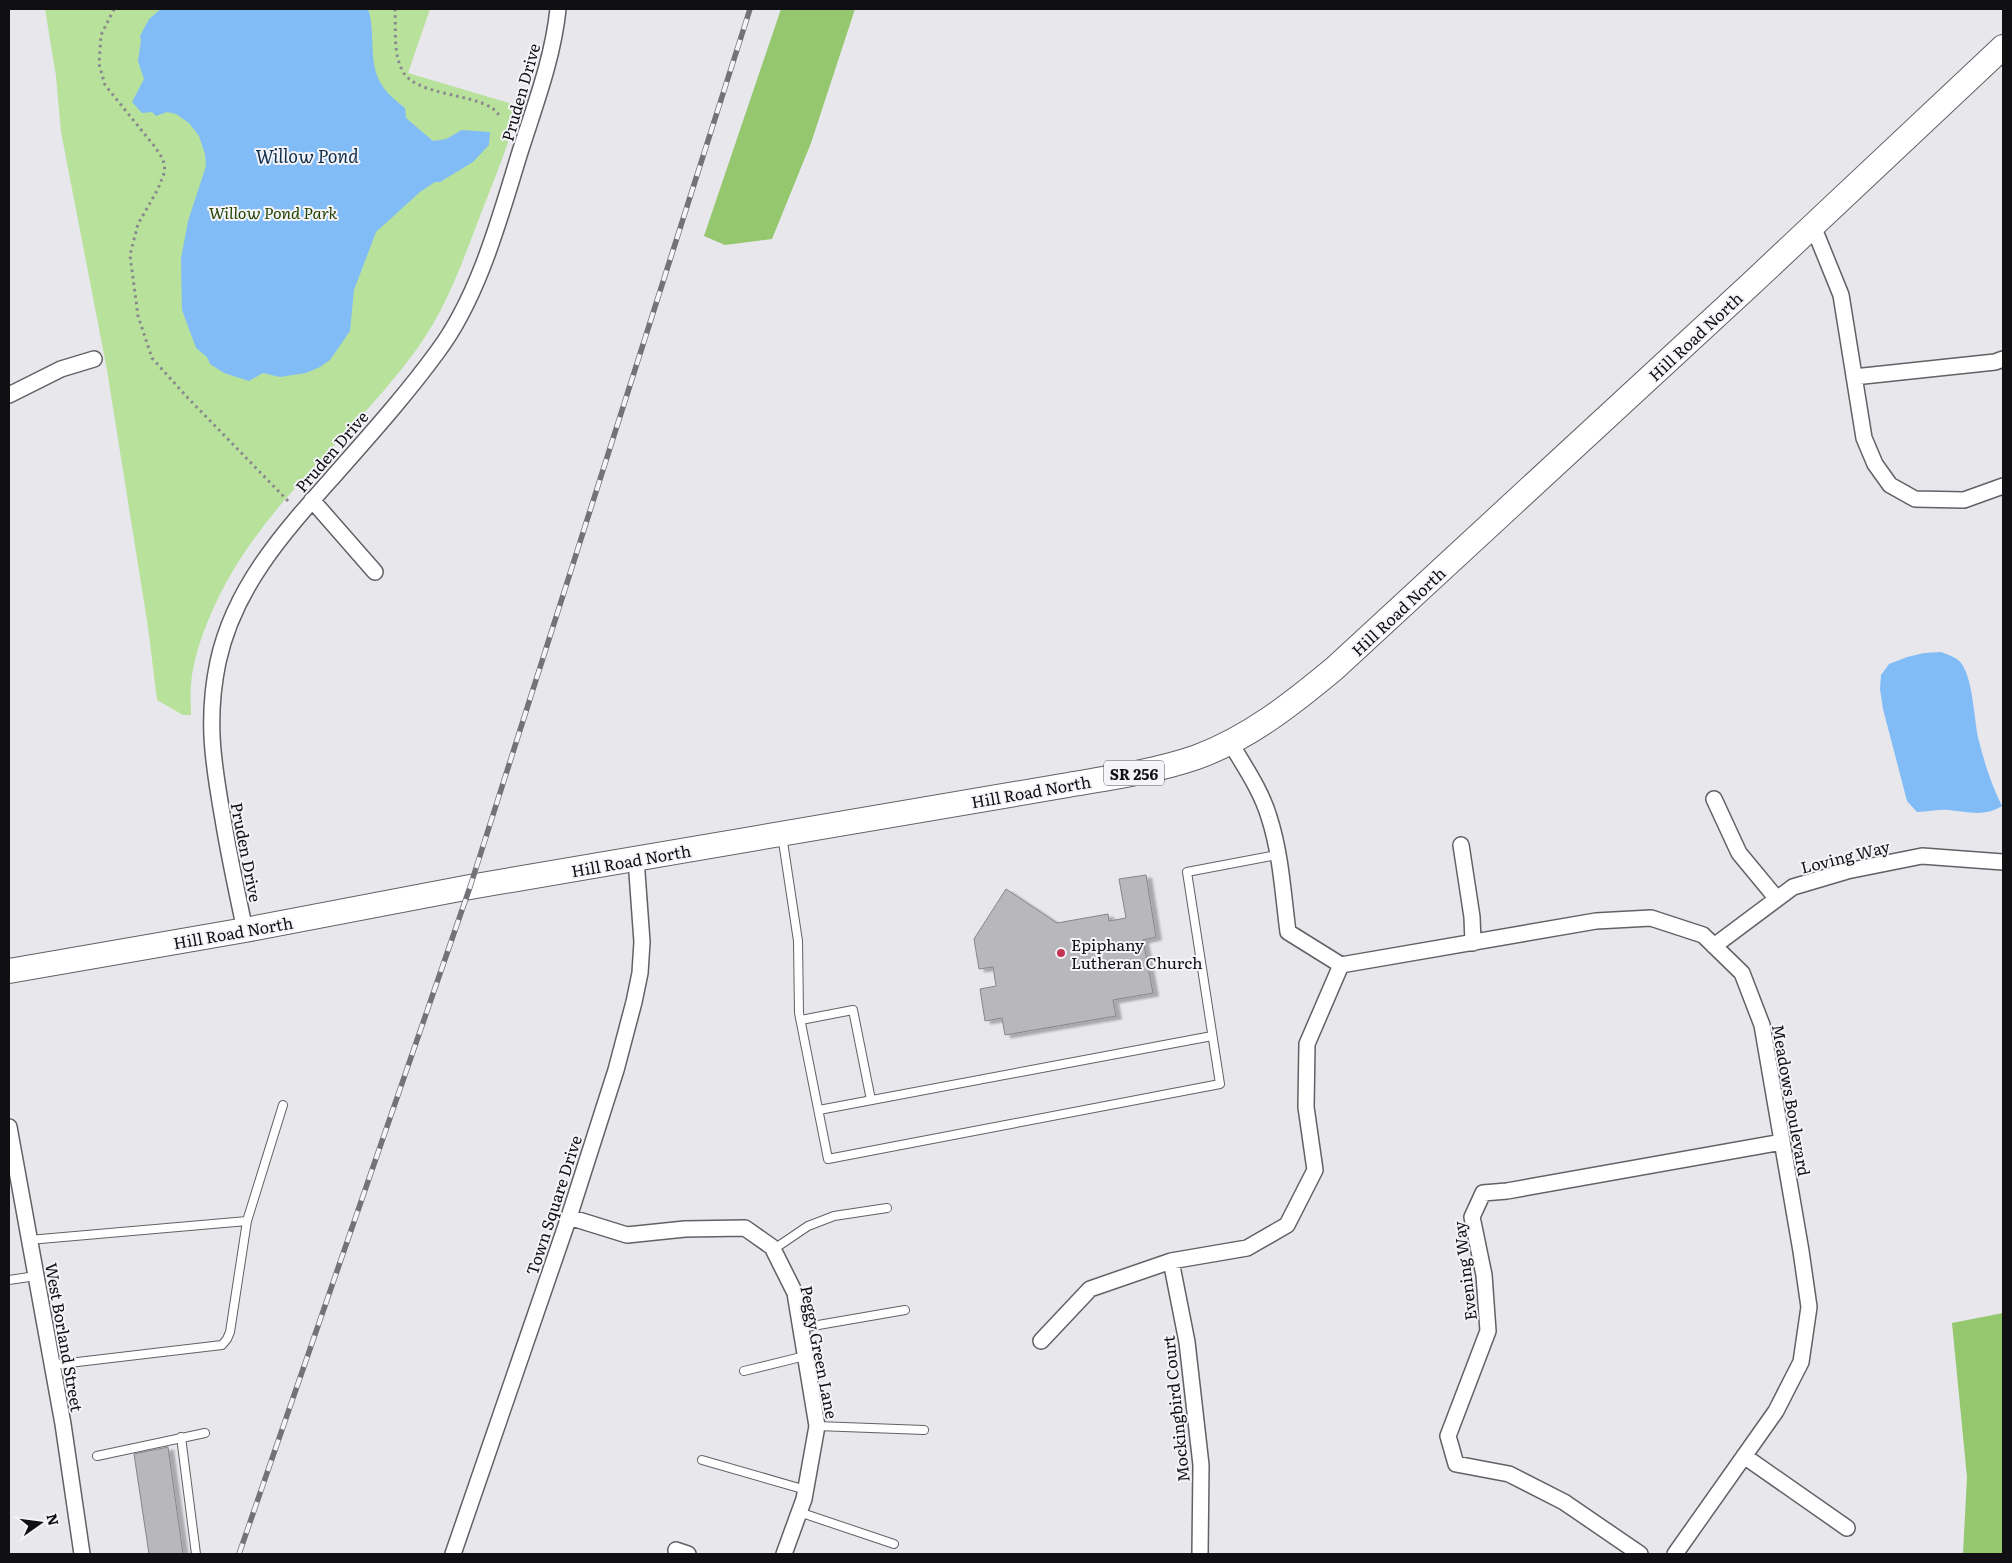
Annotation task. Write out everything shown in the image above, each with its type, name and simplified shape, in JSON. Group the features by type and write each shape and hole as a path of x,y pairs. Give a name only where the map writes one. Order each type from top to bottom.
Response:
{"main road":[{"name":"Hill Road North","path":"9,971 245,930 470,887 1144,771 1197,757 1230,742 1270,719 1335,668 1813,226 2003,46"}],"street":[{"name":"Pruden Drive","path":"245,930 233,875 211,743 211,713 214,686 226,632 248,582 269,551 406,392 452,331 467,302 505,201 546,71 558,9"},
{"path":"1813,226 1842,295 1864,438 1875,464 1890,485 1915,499 1964,500 2003,486"},
{"path":"9,395 61,369 94,359"},
{"path":"1854,377 1995,362 2003,359"},
{"path":"312,500 376,572"},
{"path":"1041,1341 1090,1289 1171,1260 1247,1248 1287,1225 1315,1170 1306,1107 1307,1044 1341,966 1288,932 1277,855 1269,817 1258,791 1230,742"},
{"path":"1714,799 1739,853 1777,899"},
{"path":"1461,845 1472,917 1473,943"},
{"name":"Loving Way","path":"1714,946 1793,888 1848,871 1922,856 2003,862"},
{"name":"Town Square Drive","path":"453,1554 616,1070 640,973 642,942 636,859"},
{"name":"Meadows Boulevard","path":"1341,966 1596,921 1651,918 1703,935 1742,974 1762,1025 1809,1307 1801,1362 1776,1411 1675,1554"},
{"name":"West Borland Street","path":"9,1127 52,1365 82,1554"},
{"name":"Evening Way","path":"1640,1554 1564,1502 1509,1474 1456,1464 1448,1436 1488,1331 1484,1275 1472,1218 1483,1193 1507,1191 1782,1142"},
{"path":"568,1217 627,1234 684,1229 745,1228 774,1249"},
{"name":"Peggy Green Lane","path":"774,1249 794,1294 817,1426 806,1490 784,1554"},
{"name":"Mockingbird Court","path":"1171,1260 1187,1342 1201,1465 1200,1554"},
{"path":"1744,1456 1847,1528"}],"lane":[{"path":"782,834 798,941 800,1020 828,1159 1220,1084 1187,872 1277,855"},
{"path":"800,1020 853,1010 871,1100"},
{"path":"819,1110 1212,1036"},
{"path":"52,1365 222,1345 230,1332 247,1221 283,1105"},
{"path":"774,1249 808,1226 834,1216 887,1208"},
{"path":"29,1240 247,1221"},
{"path":"9,1280 36,1276"},
{"path":"801,1328 904,1310"},
{"path":"744,1371 806,1356"},
{"path":"817,1426 924,1430"},
{"path":"96,1456 205,1433"},
{"path":"181,1437 196,1554"},
{"path":"702,1460 806,1490"},
{"path":"800,1512 894,1544"}],"path":[{"path":"114,9 101,35 99,64 105,85 155,147 163,159 165,171 158,189 138,224 130,255 138,316 152,358 300,514"},
{"path":"394,9 401,68 407,79 419,85 473,100 491,108 500,116"}],"green space":[{"name":"Willow Pond Park","path":"45,9 430,9 408,73 519,106 501,162 461,266 429,331 393,380 279,507 229,577 210,616 198,649 191,684 191,715 183,715 157,700 148,627 107,370 61,132 56,76"},
{"path":"781,9 855,9 811,143 772,239 725,245 704,236"},
{"path":"2003,1313 2003,1554 1963,1554 1967,1477 1952,1323"}],"water":[{"name":"Willow Pond","path":"161,9 368,9 372,27 376,73 385,90 405,108 406,118 433,141 446,139 462,130 490,132 489,145 473,162 420,192 376,232 354,290 350,331 330,360 306,373 280,377 263,373 249,381 224,373 210,364 207,357 196,348 182,310 181,259 188,221 206,166 205,154 199,136 189,123 176,114 167,112 156,116 152,112 142,113 132,102 144,79 138,61 140,36 149,19"},
{"path":"1941,652 1959,661 1969,681 1980,746 1991,781 2002,806 1989,812 1976,813 1945,810 1917,812 1907,801 1883,709 1880,689 1881,675 1889,664 1907,657"}],"building":[{"name":"Epiphany Lutheran Church","path":"1146,875 1156,937 1143,940 1153,993 1113,1000 1116,1016 1005,1035 1002,1018 985,1021 980,989 996,986 993,967 979,969 974,939 1006,889 1057,923 1108,914 1109,921 1126,918 1119,879"},
{"path":"168,1447 183,1554 149,1554 134,1454"}],"railway":[{"path":"239,1554 470,887 750,9"}],"place":[{"name":"Epiphany Lutheran Church","path":"1061,953"}]}
